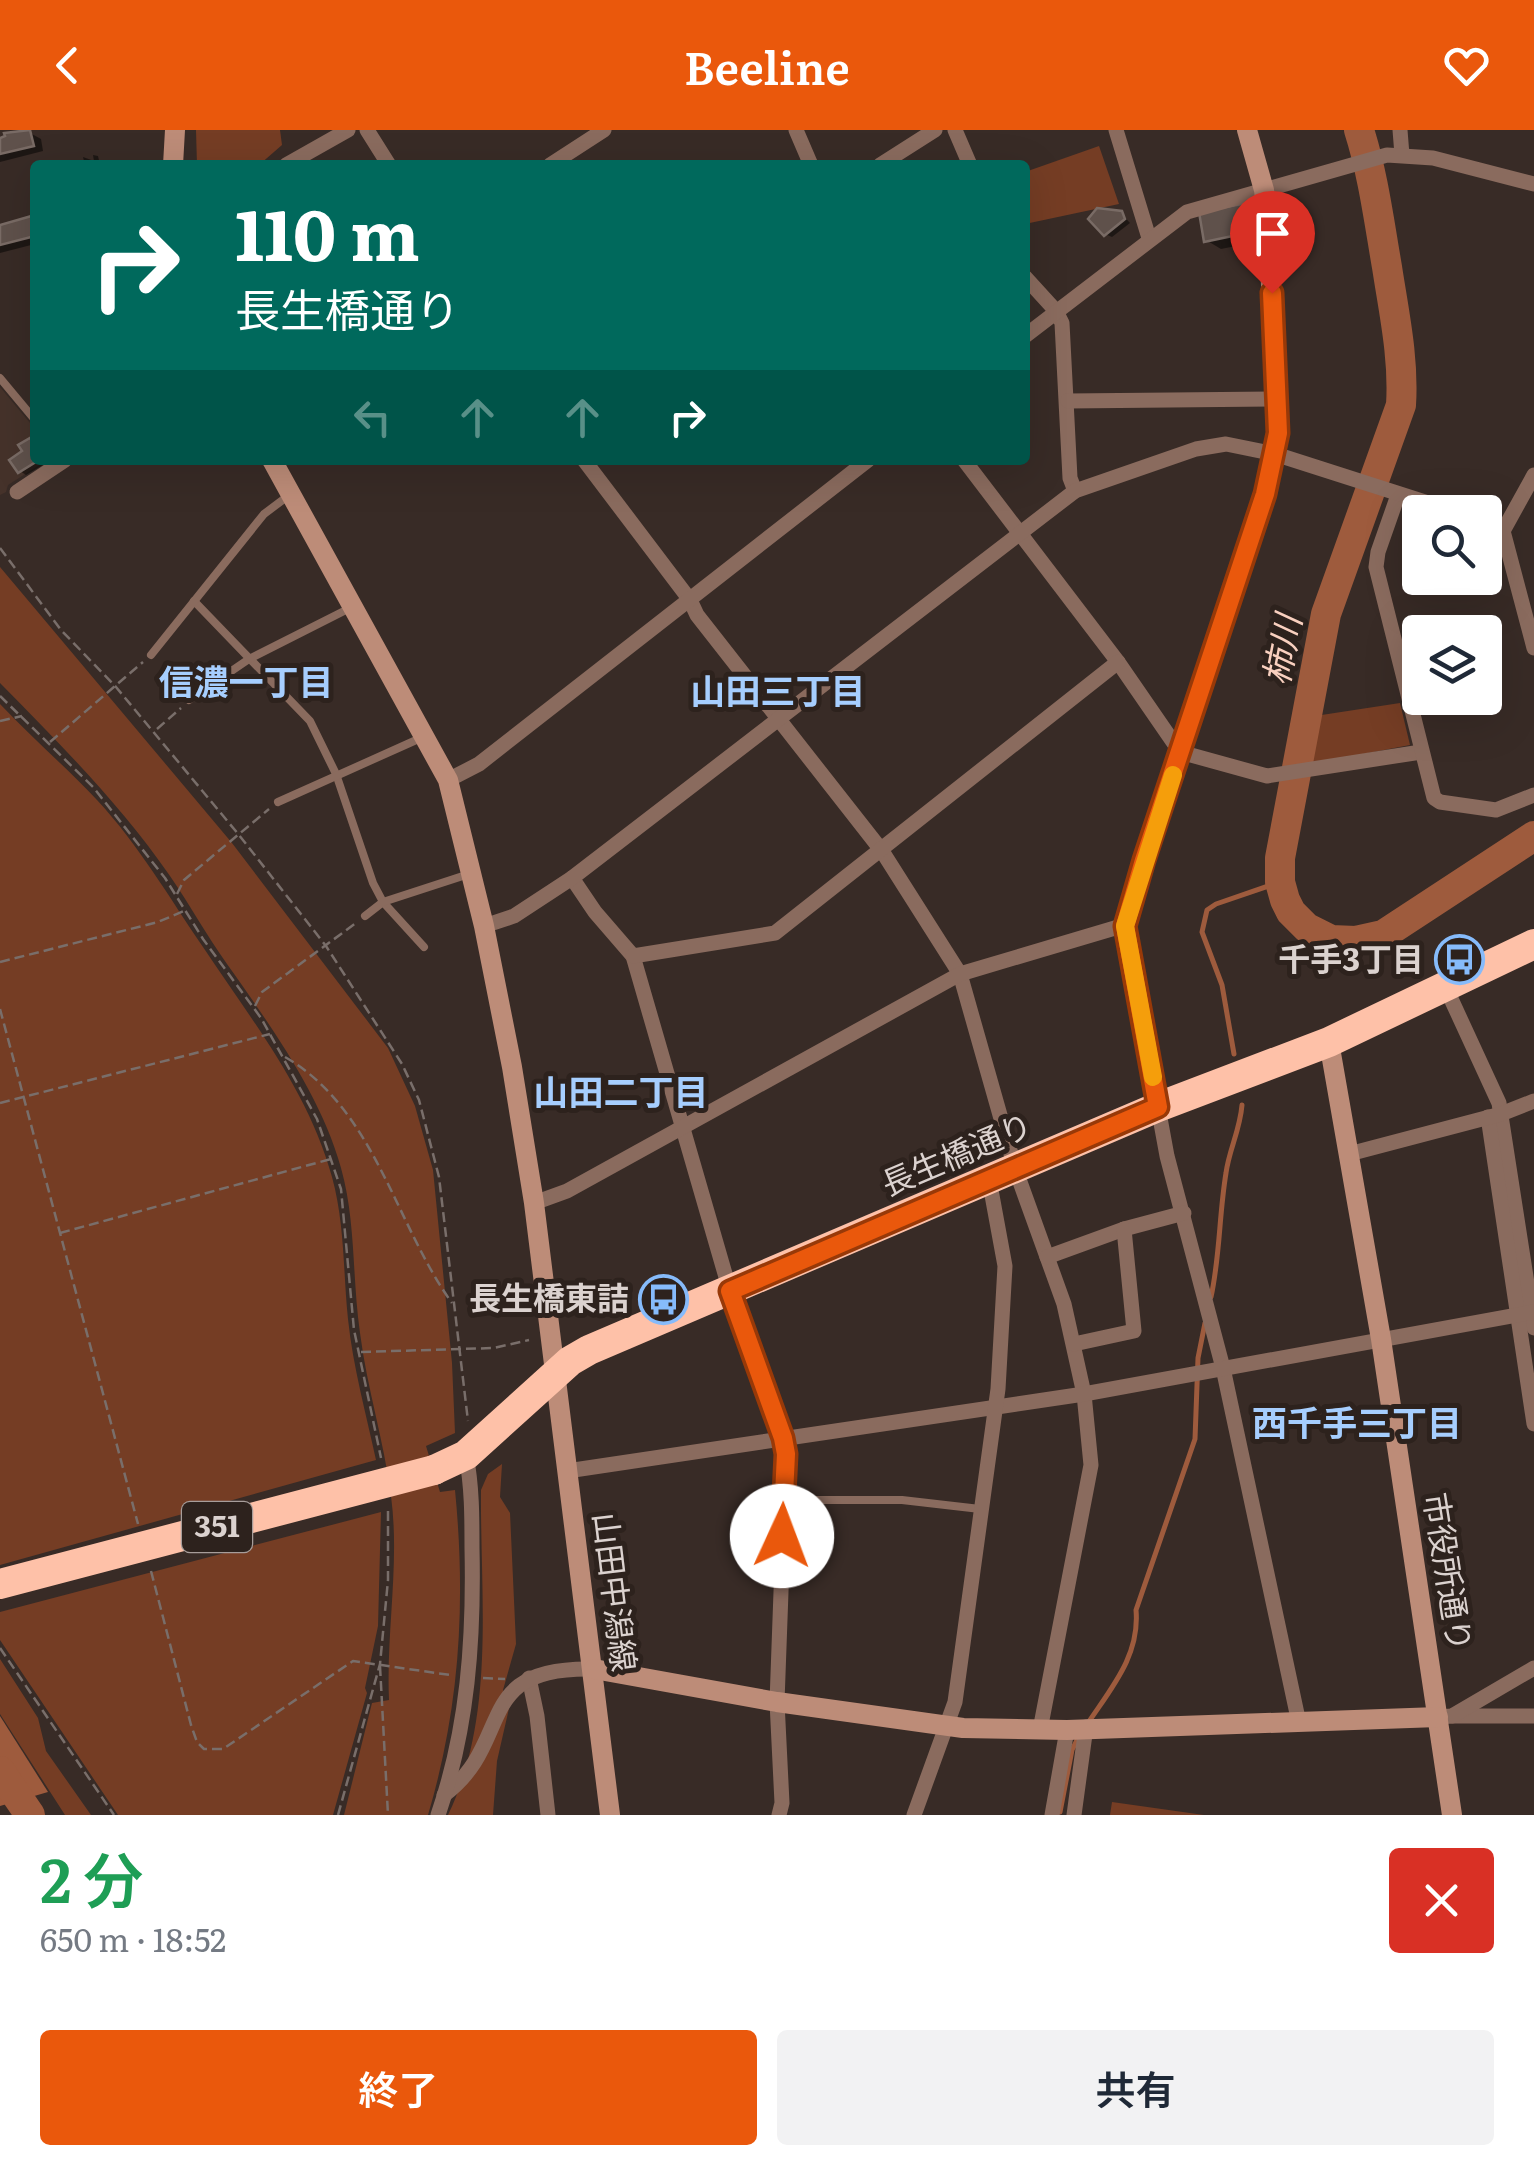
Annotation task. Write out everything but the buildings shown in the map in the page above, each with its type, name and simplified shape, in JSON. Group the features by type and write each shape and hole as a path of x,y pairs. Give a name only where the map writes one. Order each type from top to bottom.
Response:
{"highway":[{"name":"長生橋通り","path":"0,1584 434,1470 589,1350 1158,1107 1329,1042 1534,944"}],"street":[{"path":"171,160 175,130"},
{"path":"295,160 348,130"},
{"path":"367,130 386,160"},
{"path":"558,160 604,130"},
{"path":"796,130 809,160"},
{"path":"888,160 934,130"},
{"path":"955,130 968,160"},
{"path":"1116,130 1150,238"},
{"path":"1247,130 1264,190 1277,399 1275,454 1125,926 1167,1156 1223,1368 1299,1722"},
{"path":"1394,155 1400,130"},
{"path":"1030,332 1187,212 1394,155 1433,158 1534,184"},
{"path":"1030,283 1062,323 1070,478 1076,491"},
{"path":"1068,400 1277,399"},
{"path":"484,926 514,916 572,878 1076,491 1226,444 1275,454 1402,496"},
{"path":"17,492 57,465"},
{"name":"山田中潟線","path":"274,465 448,780 484,926 534,1202 610,1815"},
{"path":"588,465 690,600 696,615 882,850 960,974 1002,1174 1004,1317 955,1702 914,1815"},
{"path":"448,780 479,764 862,465"},
{"path":"968,465 1118,662 1180,752 1267,776 1420,752"},
{"path":"1534,476 1503,531 1534,648"},
{"path":"1396,494 1376,568 1434,798 1496,810 1534,795"},
{"path":"632,956 775,934 1118,662"},
{"path":"572,878 632,956 730,1291 783,1438 777,1702 780,1815"},
{"path":"534,1202 567,1191 960,974 1125,926"},
{"path":"1446,988 1495,1116 1529,1317 1534,1424"},
{"name":"市役所通り","path":"1329,1042 1446,1717 1452,1815"},
{"path":"1349,1154 1495,1116 1534,1101"},
{"path":"1002,1174 1048,1257 1074,1344 1091,1465 1040,1730"},
{"path":"1048,1257 1124,1229 1184,1214"},
{"path":"1074,1344 1134,1331 1124,1229"},
{"path":"567,1472 1084,1394 1381,1339 1529,1317"},
{"path":"438,1815 462,1726 471,1659 473,1560 468,1441"},
{"path":"1446,1717 1534,1668"},
{"path":"444,1795 469,1774 512,1690 529,1678 558,1670 594,1669 944,1727 1040,1730 1534,1716"},
{"path":"529,1678 548,1815"},
{"path":"1052,1815 1077,1728"},
{"path":"1074,1815 1077,1728"}],"lane":[{"path":"0,378 30,414"},
{"path":"151,655 264,514 289,494"},
{"path":"194,600 310,721 336,774 373,883 383,902 424,947"},
{"path":"189,700 248,659 353,606"},
{"path":"278,802 422,737"},
{"path":"365,916 383,902 469,874"},
{"path":"784,1500 902,1500 980,1510"}],"path":[{"path":"0,548 60,630 116,687 239,835 326,946 379,1023 419,1100 439,1177 468,1441"},
{"path":"50,743 151,655"},
{"path":"0,696 117,816 254,1008 317,1119 332,1158 346,1222 354,1330 382,1465"},
{"path":"154,731 189,700"},
{"path":"0,720 22,716"},
{"path":"176,896 184,880 278,802"},
{"path":"0,962 158,922 186,911"},
{"path":"254,1008 262,992 365,916"},
{"path":"0,1009 140,1532"},
{"path":"0,1103 270,1034"},
{"path":"284,1056 307,1070 357,1129 381,1168 435,1279 453,1304"},
{"path":"60,1233 332,1158"},
{"path":"359,1352 494,1348 529,1340"},
{"path":"388,1502 388,1567 380,1664 388,1815"},
{"path":"150,1568 192,1726 204,1749 223,1749 353,1661 453,1675"},
{"path":"0,1648 114,1815"},
{"path":"338,1815 380,1664"},
{"path":"478,1678 504,1679"}],"shaded area":[{"path":"196,130 280,130 282,145 265,160 197,160"},
{"path":"1099,146 1119,204 1030,223 1030,170"},
{"path":"0,387 30,423 30,465 39,465 8,485 0,495"},
{"path":"0,567 232,843 388,1048 415,1106 433,1170 455,1433 426,1446 440,1492 455,1490 460,1573 454,1694 428,1815 344,1815 372,1703 389,1700 394,1547 388,1475 360,1333 349,1208 332,1141 293,1061 151,850 89,776 0,683"},
{"path":"1400,703 1410,745 1306,765 1315,716"},
{"path":"0,704 126,834 259,1029 309,1115 336,1195 350,1337 376,1460 0,1565"},
{"path":"502,1464 500,1497 510,1513 516,1644 503,1690 510,1704 497,1761 493,1815 448,1815 463,1777 479,1697 483,1614 481,1490 488,1474"},
{"path":"381,1512 378,1626 367,1693 333,1815 118,1815 0,1640 0,1612"},
{"path":"0,1659 38,1718 46,1751 91,1815 65,1815 0,1714"},
{"path":"0,1716 48,1792 0,1806"},
{"path":"1112,1802 1204,1815 1110,1815"}],"waterway":[{"name":"柿川","path":"1359,130 1395,318 1401,405 1326,614 1280,858 1280,882 1291,912 1307,928 1331,940 1356,941 1383,935 1534,836"},
{"path":"1234,1054 1222,985 1202,932 1207,910 1280,882"},
{"path":"1211,1297 1226,1173 1242,1105"},
{"path":"1088,1723 1129,1656 1136,1610 1195,1439 1198,1358 1205,1323"},
{"path":"1060,1812 1072,1750 1079,1736"},
{"path":"0,1771 30,1815"}],"slow traffic":[{"path":"1153,1077 1125,926 1173,775"}],"place":[{"name":"千手3丁目","path":"1459,960"},
{"name":"長生橋東詰","path":"664,1299"}],"district":[{"name":"信濃一丁目","path":"246,683"},
{"name":"山田三丁目","path":"778,692"},
{"name":"山田二丁目","path":"621,1093"},
{"name":"西千手三丁目","path":"1357,1424"}],"route":[{"path":"782,1536 786,1454 783,1438 730,1291 1158,1107 1125,926 1275,454 1278,433 1272,293"}]}
